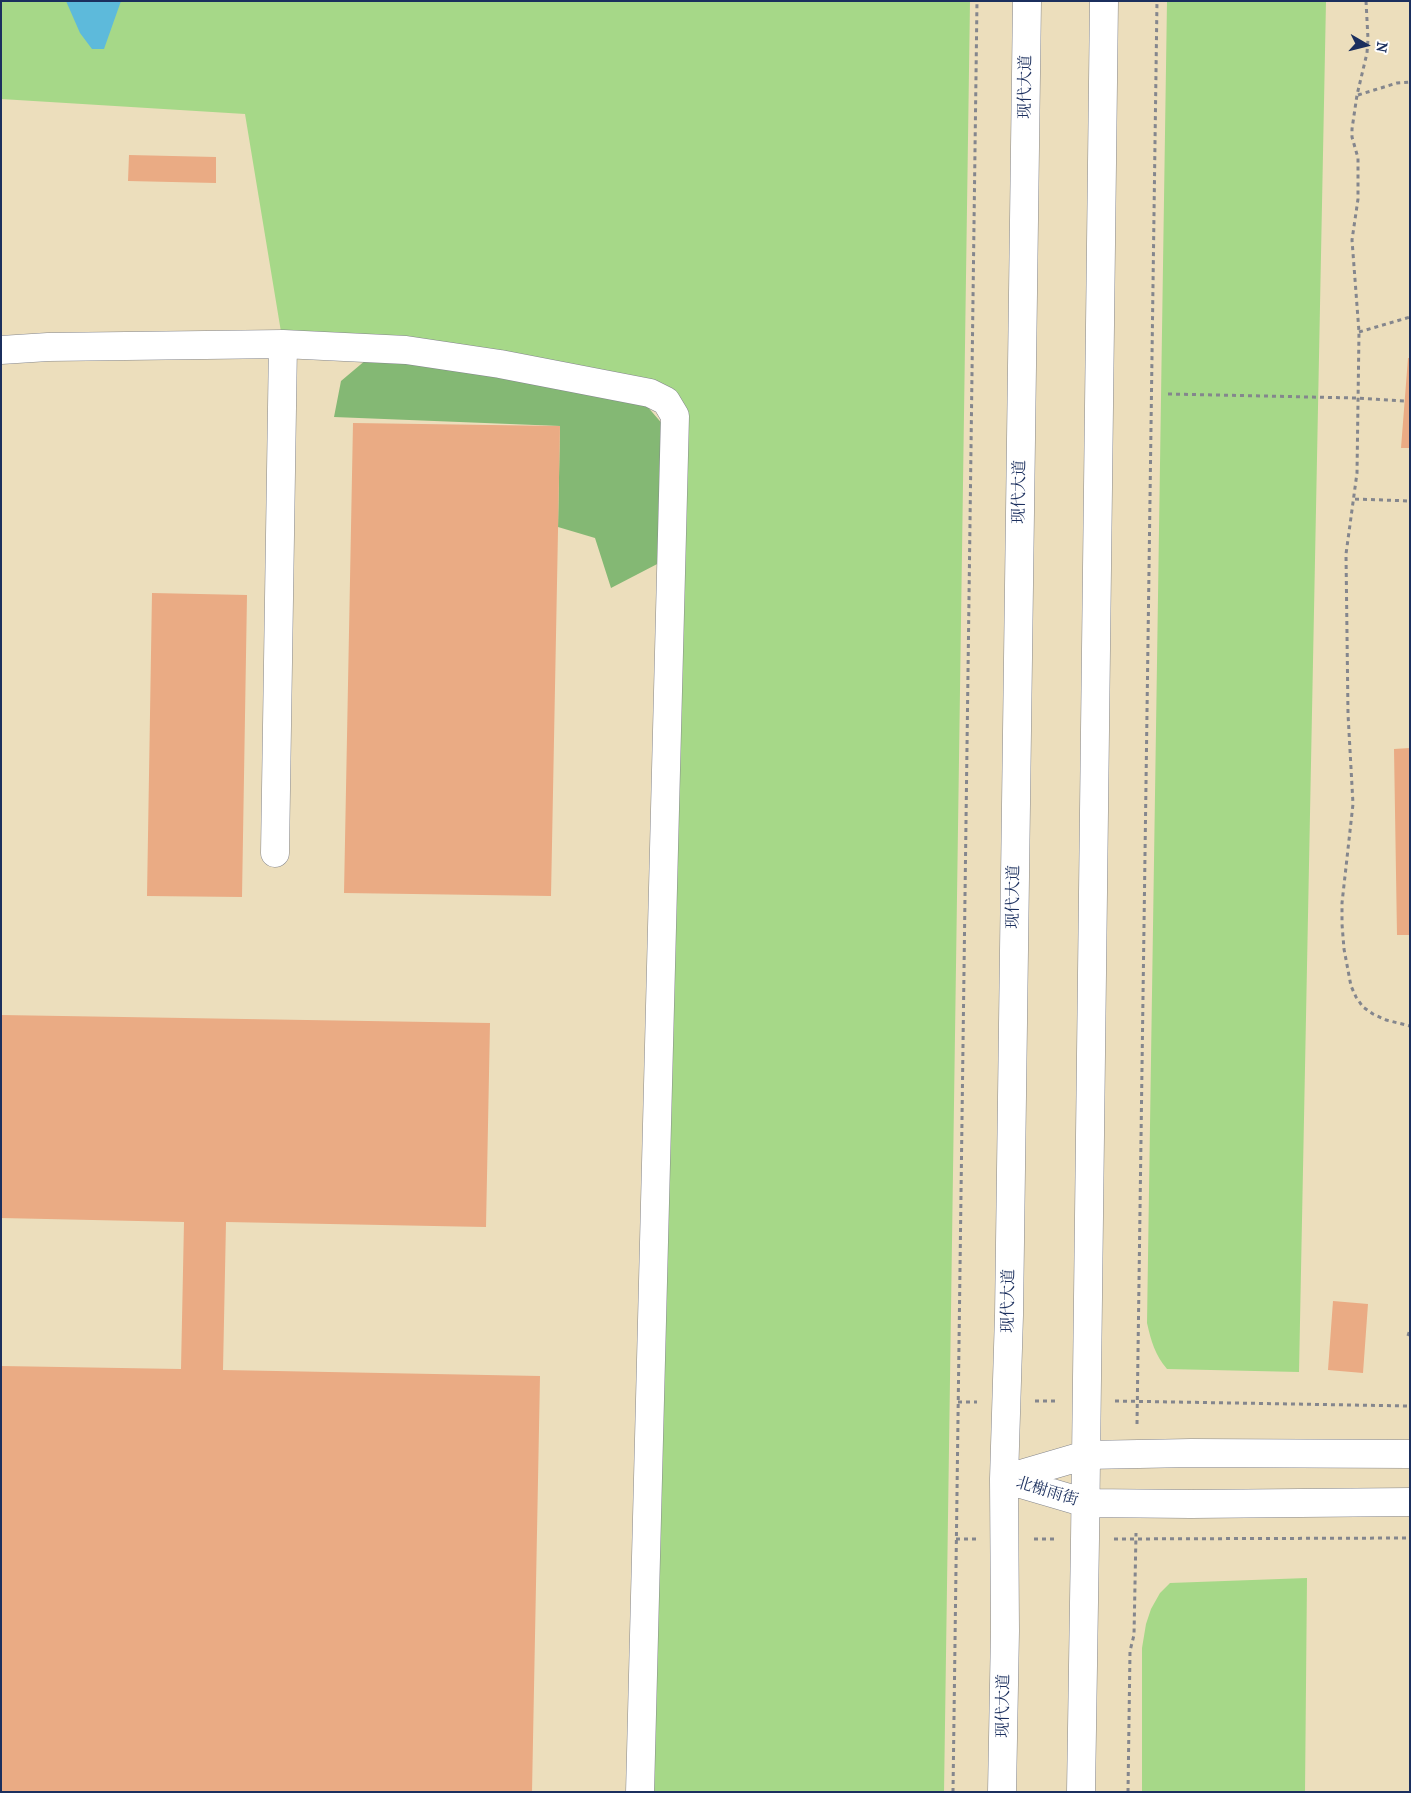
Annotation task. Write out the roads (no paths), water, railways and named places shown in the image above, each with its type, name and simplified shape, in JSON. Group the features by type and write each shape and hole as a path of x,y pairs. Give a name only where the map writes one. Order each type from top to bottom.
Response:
{"main road":[{"name":"现代大道","path":"1002,1792 1004,1479 1007,1401 1027,1"},
{"path":"1081,1792 1086,1539 1104,1"},
{"path":"275,853 283,344"},
{"path":"1,350 48,347 283,344 406,350 500,364 650,394 666,402 675,416 640,1792"},
{"name":"北榭雨街","path":"1004,1479 1086,1455 1136,1453 1410,1454"},
{"name":"北榭雨街","path":"1004,1479 1086,1503 1410,1502"}],"water":[{"path":"66,1 121,1 104,49 92,49 80,33"}]}
